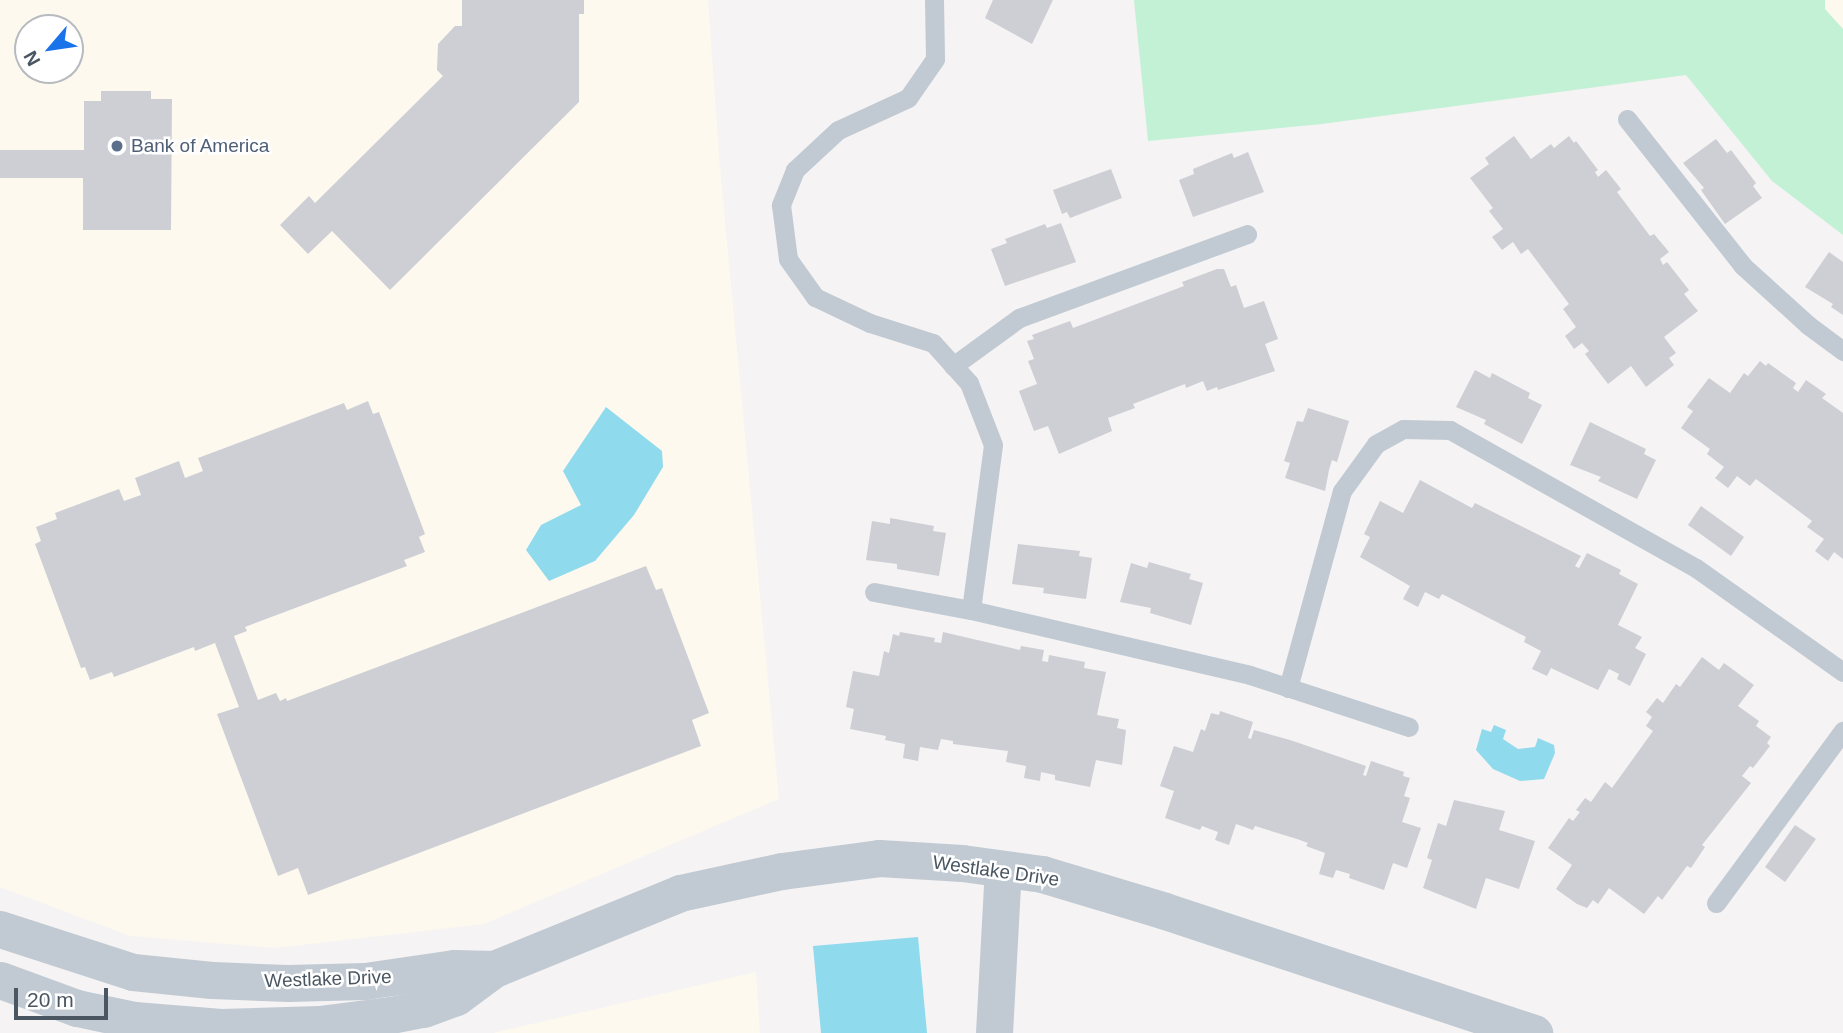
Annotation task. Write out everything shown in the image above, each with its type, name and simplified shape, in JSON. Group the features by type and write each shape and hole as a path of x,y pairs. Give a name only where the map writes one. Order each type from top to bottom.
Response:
{"street":[{"name":"Westlake Drive","path":"0,980 77,1008 173,1028 319,1024 423,1009 456,997 494,969 680,893 782,871 879,858 1042,874 1165,911 1534,1033"},
{"path":"995,1033 1003,869"},
{"name":"Westlake Drive","path":"0,929 134,972 288,983 365,981 454,968 494,969"},
{"path":"134,972 159,999 173,1028"},
{"path":"77,1008 110,1033"}],"lane":[{"path":"934,0 935,59 908,98 838,130 794,170 781,205 788,259 816,297 870,323 933,343 969,383 993,445 971,610"},
{"path":"1628,119 1742,266 1808,325 1843,351"},
{"path":"953,366 1019,318 1247,234"},
{"path":"1288,688 1342,491 1376,444 1403,429 1450,429 1696,568 1843,672"},
{"path":"874,592 971,610 1250,675 1409,727"},
{"path":"1716,903 1843,731"}],"shaded area":[{"path":"0,0 708,0 720,167 779,799 484,924 275,948 130,936 0,887"},
{"path":"1825,0 1843,0 1843,29 1825,9"},
{"path":"756,972 760,1033 493,1033"}],"green space":[{"path":"1134,0 1825,0 1825,9 1843,29 1843,235 1772,181 1686,75 1322,124 1148,141"}],"water":[{"path":"606,407 662,451 663,467 634,515 595,561 549,581 526,550 541,525 581,505 563,471"},
{"path":"1494,725 1506,730 1503,739 1518,749 1535,747 1538,738 1554,745 1555,753 1544,779 1520,781 1493,769 1476,750 1482,729 1491,732"},
{"path":"918,937 927,1033 821,1033 813,946"}],"building":[{"path":"462,0 584,0 584,14 579,14 579,102 390,290 332,231 308,254 280,225 309,196 315,203 443,76 437,70 438,44 455,26 462,26"},
{"path":"993,0 1053,0 1032,44 985,18"},
{"path":"101,91 151,91 151,99 172,99 171,230 83,230 83,178 0,178 0,150 84,150 84,101 101,101"},
{"path":"1514,136 1531,159 1551,144 1554,148 1569,136 1574,143 1576,141 1598,170 1595,172 1598,177 1606,170 1621,189 1617,192 1650,236 1654,234 1669,252 1660,259 1663,265 1667,262 1689,290 1684,294 1698,311 1664,337 1676,353 1669,358 1674,365 1646,387 1631,366 1608,384 1585,354 1589,351 1582,343 1574,349 1565,336 1576,327 1563,309 1569,304 1528,249 1521,254 1513,242 1502,250 1492,237 1503,229 1489,211 1493,208 1470,178 1489,164 1485,158"},
{"path":"1716,139 1727,153 1731,150 1756,183 1753,186 1762,198 1725,224 1701,190 1704,188 1683,163"},
{"path":"1248,152 1264,192 1193,217 1179,180 1194,174 1193,169 1232,153 1234,158"},
{"path":"1111,169 1122,198 1070,218 1067,212 1062,214 1053,190"},
{"path":"1061,223 1076,262 1005,286 991,249 1007,243 1005,239 1045,224 1047,228"},
{"path":"1829,252 1843,262 1843,315 1831,307 1833,304 1805,287"},
{"path":"1224,269 1231,287 1236,285 1244,308 1264,301 1278,339 1265,344 1275,371 1218,390 1217,387 1207,391 1203,381 1186,388 1185,384 1133,404 1135,408 1108,418 1112,431 1059,454 1048,426 1034,431 1019,391 1037,384 1028,361 1034,359 1027,341 1034,339 1032,335 1070,321 1073,328 1184,286 1182,282"},
{"path":"1760,361 1766,366 1768,363 1796,383 1793,388 1798,392 1806,380 1826,394 1822,398 1843,413 1843,559 1834,552 1828,561 1815,551 1824,539 1807,527 1812,521 1756,479 1750,486 1737,476 1728,488 1715,478 1724,467 1707,454 1710,449 1681,428 1693,411 1687,407 1709,378 1730,393 1744,373 1748,376"},
{"path":"1475,370 1490,378 1492,373 1530,393 1528,398 1542,405 1522,444 1484,424 1486,420 1456,407"},
{"path":"368,401 373,414 379,412 425,534 419,537 425,552 404,560 407,566 245,627 247,631 234,636 258,700 276,693 280,701 286,698 287,701 646,566 656,590 662,588 709,713 692,720 701,746 308,895 298,868 278,876 217,714 239,707 215,643 195,651 194,647 114,677 112,672 90,680 85,667 81,668 35,544 41,541 36,527 57,519 55,513 119,489 124,501 141,495 135,478 179,461 185,478 203,471 198,458 344,403 347,410"},
{"path":"1308,408 1349,421 1337,462 1332,460 1325,491 1285,478 1290,463 1284,461 1297,421 1303,422"},
{"path":"1590,422 1646,449 1644,454 1656,460 1637,499 1598,481 1601,477 1570,465"},
{"path":"1420,480 1472,508 1475,503 1581,556 1575,566 1579,568 1587,553 1621,570 1619,574 1638,584 1618,625 1642,637 1635,648 1646,654 1630,686 1617,679 1619,674 1609,669 1598,690 1551,668 1547,676 1532,669 1541,651 1524,642 1526,637 1442,594 1439,599 1425,592 1418,607 1403,599 1410,586 1360,557 1370,537 1364,534 1380,501 1403,513"},
{"path":"1701,506 1744,537 1731,556 1688,525"},
{"path":"890,518 934,526 933,531 946,533 939,576 897,569 897,564 866,560 872,521 890,524"},
{"path":"1018,544 1080,551 1079,556 1092,558 1086,599 1043,593 1044,588 1012,584"},
{"path":"1149,562 1191,574 1189,579 1203,583 1191,625 1150,613 1151,608 1120,602 1131,563 1147,568"},
{"path":"900,632 935,638 934,642 941,643 943,632 1020,650 1021,646 1044,650 1042,661 1048,662 1049,655 1085,662 1084,668 1106,672 1097,715 1119,719 1117,728 1126,730 1122,765 1096,760 1090,787 1055,780 1055,775 1041,772 1040,781 1024,778 1026,766 1006,762 1008,751 953,744 953,741 941,739 938,750 920,747 918,761 903,758 905,744 885,740 886,736 850,729 854,709 846,707 853,671 879,676 884,651 889,653 893,634 899,636"},
{"path":"1702,657 1719,670 1724,663 1754,685 1738,706 1759,721 1756,726 1771,737 1767,743 1770,746 1753,768 1750,766 1742,776 1751,783 1702,845 1705,847 1691,868 1687,866 1662,900 1658,896 1644,914 1609,888 1598,904 1593,900 1587,908 1577,904 1556,889 1572,865 1548,848 1569,818 1573,821 1580,812 1576,810 1585,798 1591,802 1605,782 1612,788 1653,731 1646,726 1652,717 1646,712 1657,698 1663,703 1676,684 1680,687"},
{"path":"1220,711 1253,722 1248,738 1251,739 1254,730 1290,740 1366,766 1363,775 1366,776 1371,761 1404,772 1403,776 1410,778 1404,796 1410,798 1402,822 1421,828 1407,868 1393,863 1384,890 1349,878 1350,874 1336,870 1333,878 1319,874 1325,853 1306,846 1308,843 1297,839 1255,826 1253,830 1236,824 1229,845 1215,840 1218,832 1202,826 1200,830 1165,818 1174,791 1160,786 1174,746 1193,752 1201,729 1205,731 1211,713 1219,715"},
{"path":"1454,800 1505,811 1499,830 1535,841 1519,889 1486,878 1476,909 1423,888 1432,860 1427,858 1438,823 1446,826"},
{"path":"1795,825 1816,839 1785,882 1765,867"}],"place":[{"name":"Bank of America","path":"117,146"}]}
